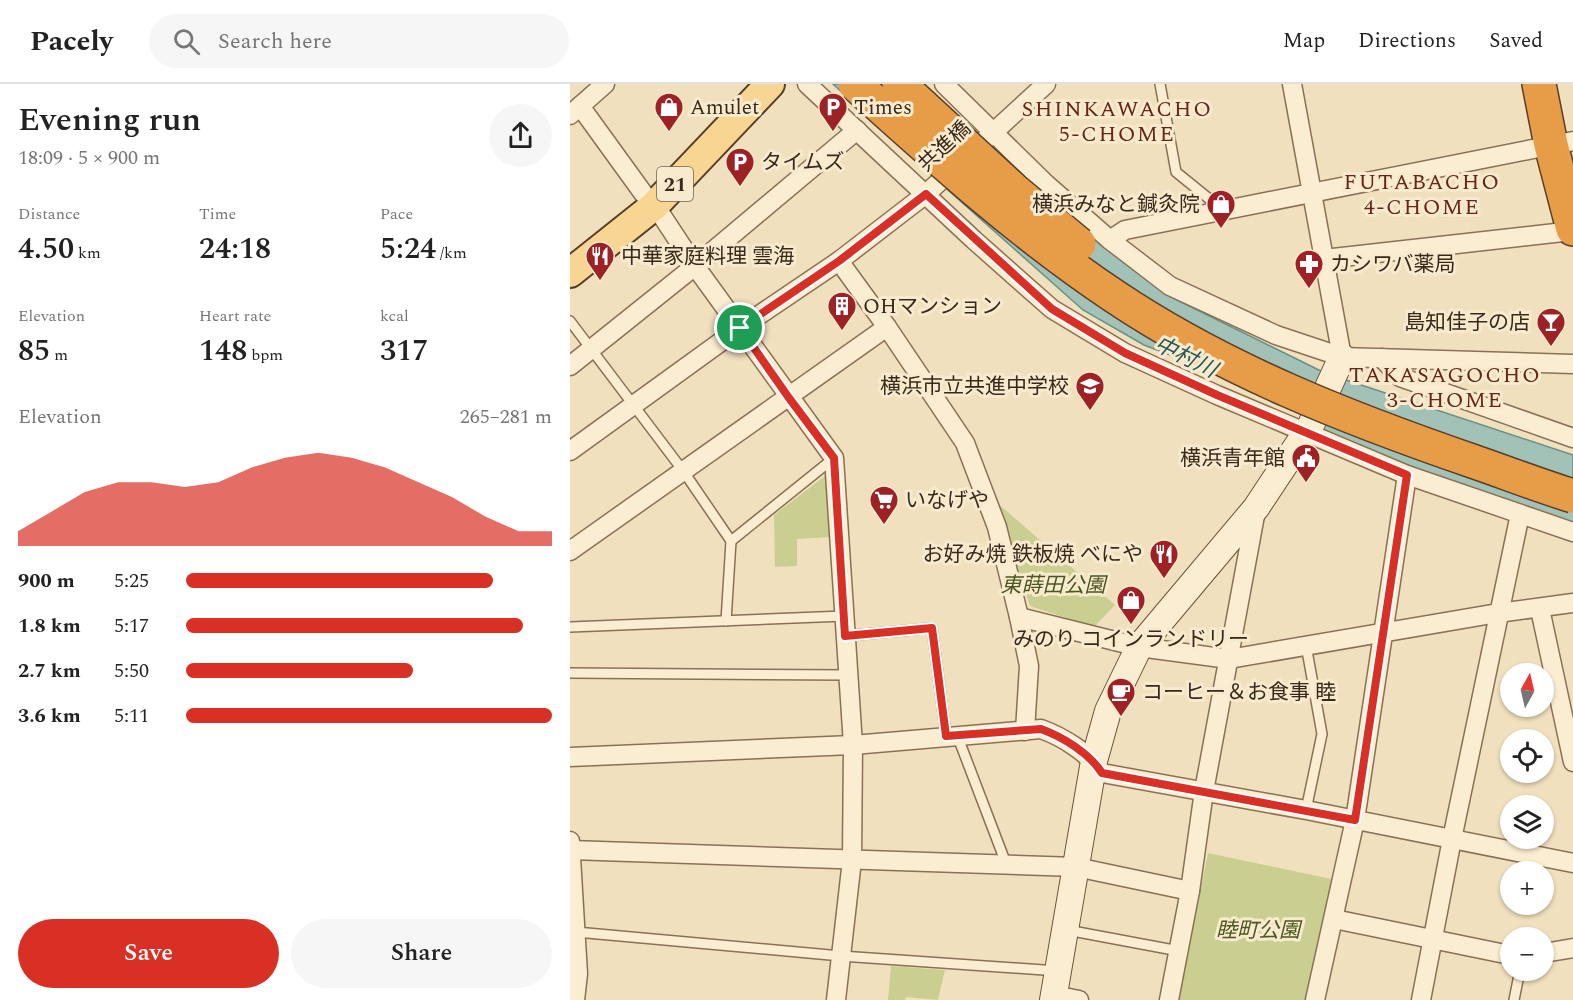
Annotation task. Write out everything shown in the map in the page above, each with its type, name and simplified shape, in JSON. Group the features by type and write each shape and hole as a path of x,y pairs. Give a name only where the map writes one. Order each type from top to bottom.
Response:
{"highway":[{"path":"848,84 1060,258 1114,296 1188,341 1293,392 1366,423 1572,492"},
{"path":"855,84 920,143"},
{"path":"899,84 1014,190 1092,255 1149,296 1210,333 1266,364 1317,388 1572,492"},
{"path":"911,84 1014,190"},
{"path":"1539,84 1567,146"},
{"path":"1557,84 1567,146 1573,230"}],"main road":[{"name":"21","path":"570,250 648,200 749,84"},
{"name":"21","path":"570,273 770,84"}],"street":[{"path":"605,84 575,110 662,216 695,266 834,458 853,745 852,860 837,1000"},
{"path":"807,84 1052,309 1125,353 1308,429 1407,475 1573,532"},
{"path":"944,84 1046,183 1110,240 1170,286 1276,335 1339,362 1382,358 1573,364"},
{"name":"共進橋","path":"570,451 740,328 839,261 926,194 1046,84"},
{"path":"1079,1000 1055,989 1094,761 1108,711 1139,647 1256,508 1308,429 1339,362 1324,259 1292,84"},
{"path":"570,366 695,266 857,130"},
{"path":"1110,240 1125,230 1312,192 1567,146"},
{"path":"1324,259 1573,230"},
{"path":"839,261 887,327 965,443 997,527 1019,618 1029,666 1025,731"},
{"path":"570,551 887,327"},
{"path":"1382,358 1400,377 1573,438"},
{"path":"1315,1000 1355,820 1407,475"},
{"path":"1169,1000 1190,891 1204,791 1256,508"},
{"path":"1421,1000 1520,514"},
{"path":"1019,618 1139,647 1229,659 1498,613 1573,603"},
{"path":"1540,609 1573,762"},
{"path":"570,757 853,745 1041,729 1053,734 1094,761 1102,773 1306,810 1573,863"},
{"path":"570,841 578,974 575,1000"},
{"path":"570,850 1076,867 1190,891"},
{"path":"1334,919 1500,953"},
{"path":"1554,951 1573,948"}],"lane":[{"path":"1160,84 1176,172 1223,210"},
{"path":"570,321 684,472 731,541 726,621"},
{"path":"731,541 834,458"},
{"path":"570,627 844,616"},
{"path":"845,636 932,628 951,735 1007,866"},
{"path":"1306,645 1322,734 1306,810"},
{"path":"570,673 848,675"},
{"path":"1065,930 1179,951"},
{"path":"576,932 841,956 1055,989"},
{"path":"1514,1000 1518,981"}],"green space":[{"path":"825,476 829,479 832,537 797,539 797,566 775,567 774,515"},
{"name":"東蒔田公園","path":"995,501 1115,605 1094,627 1030,606"},
{"name":"睦町公園","path":"1208,853 1336,880 1308,1000 1178,1000"},
{"path":"891,966 945,970 938,1000 906,997 905,1000 888,1000"}],"water":[{"path":"833,84 917,84 1013,180 1177,300 1325,373 1573,455 1573,509 1144,345 1083,310"}],"waterway":[{"name":"中村川","path":"1334,426 1424,465 1573,512"}],"place":[{"name":"Amulet","path":"669,132"},
{"name":"Times","path":"833,132"},
{"name":"タイムズ","path":"740,188"},
{"name":"横浜みなと鍼灸院","path":"1221,230"},
{"name":"中華家庭料理 雲海","path":"600,282"},
{"name":"カシワバ薬局","path":"1309,290"},
{"name":"OHマンション","path":"842,332"},
{"name":"島知佳子の店","path":"1551,348"},
{"name":"横浜市立共進中学校","path":"1090,412"},
{"name":"横浜青年館","path":"1306,484"},
{"name":"いなげや","path":"884,526"},
{"name":"お好み焼 鉄板焼 べにや","path":"1164,580"},
{"name":"みのり コインランドリー","path":"1131,626"},
{"name":"コーヒー＆お食事 睦","path":"1121,718"}],"district":[{"name":"SHINKAWACHO 5-CHOME","path":"1117,120"},
{"name":"FUTABACHO 4-CHOME","path":"1422,194"},
{"name":"TAKASAGOCHO 3-CHOME","path":"1445,386"}],"route":[{"path":"926,194 1052,309 1125,353 1306,434 1407,475 1355,820 1102,773 1094,761 1053,734 1041,729 946,736 932,628 845,636 834,458 740,328 839,261 926,194"}]}
